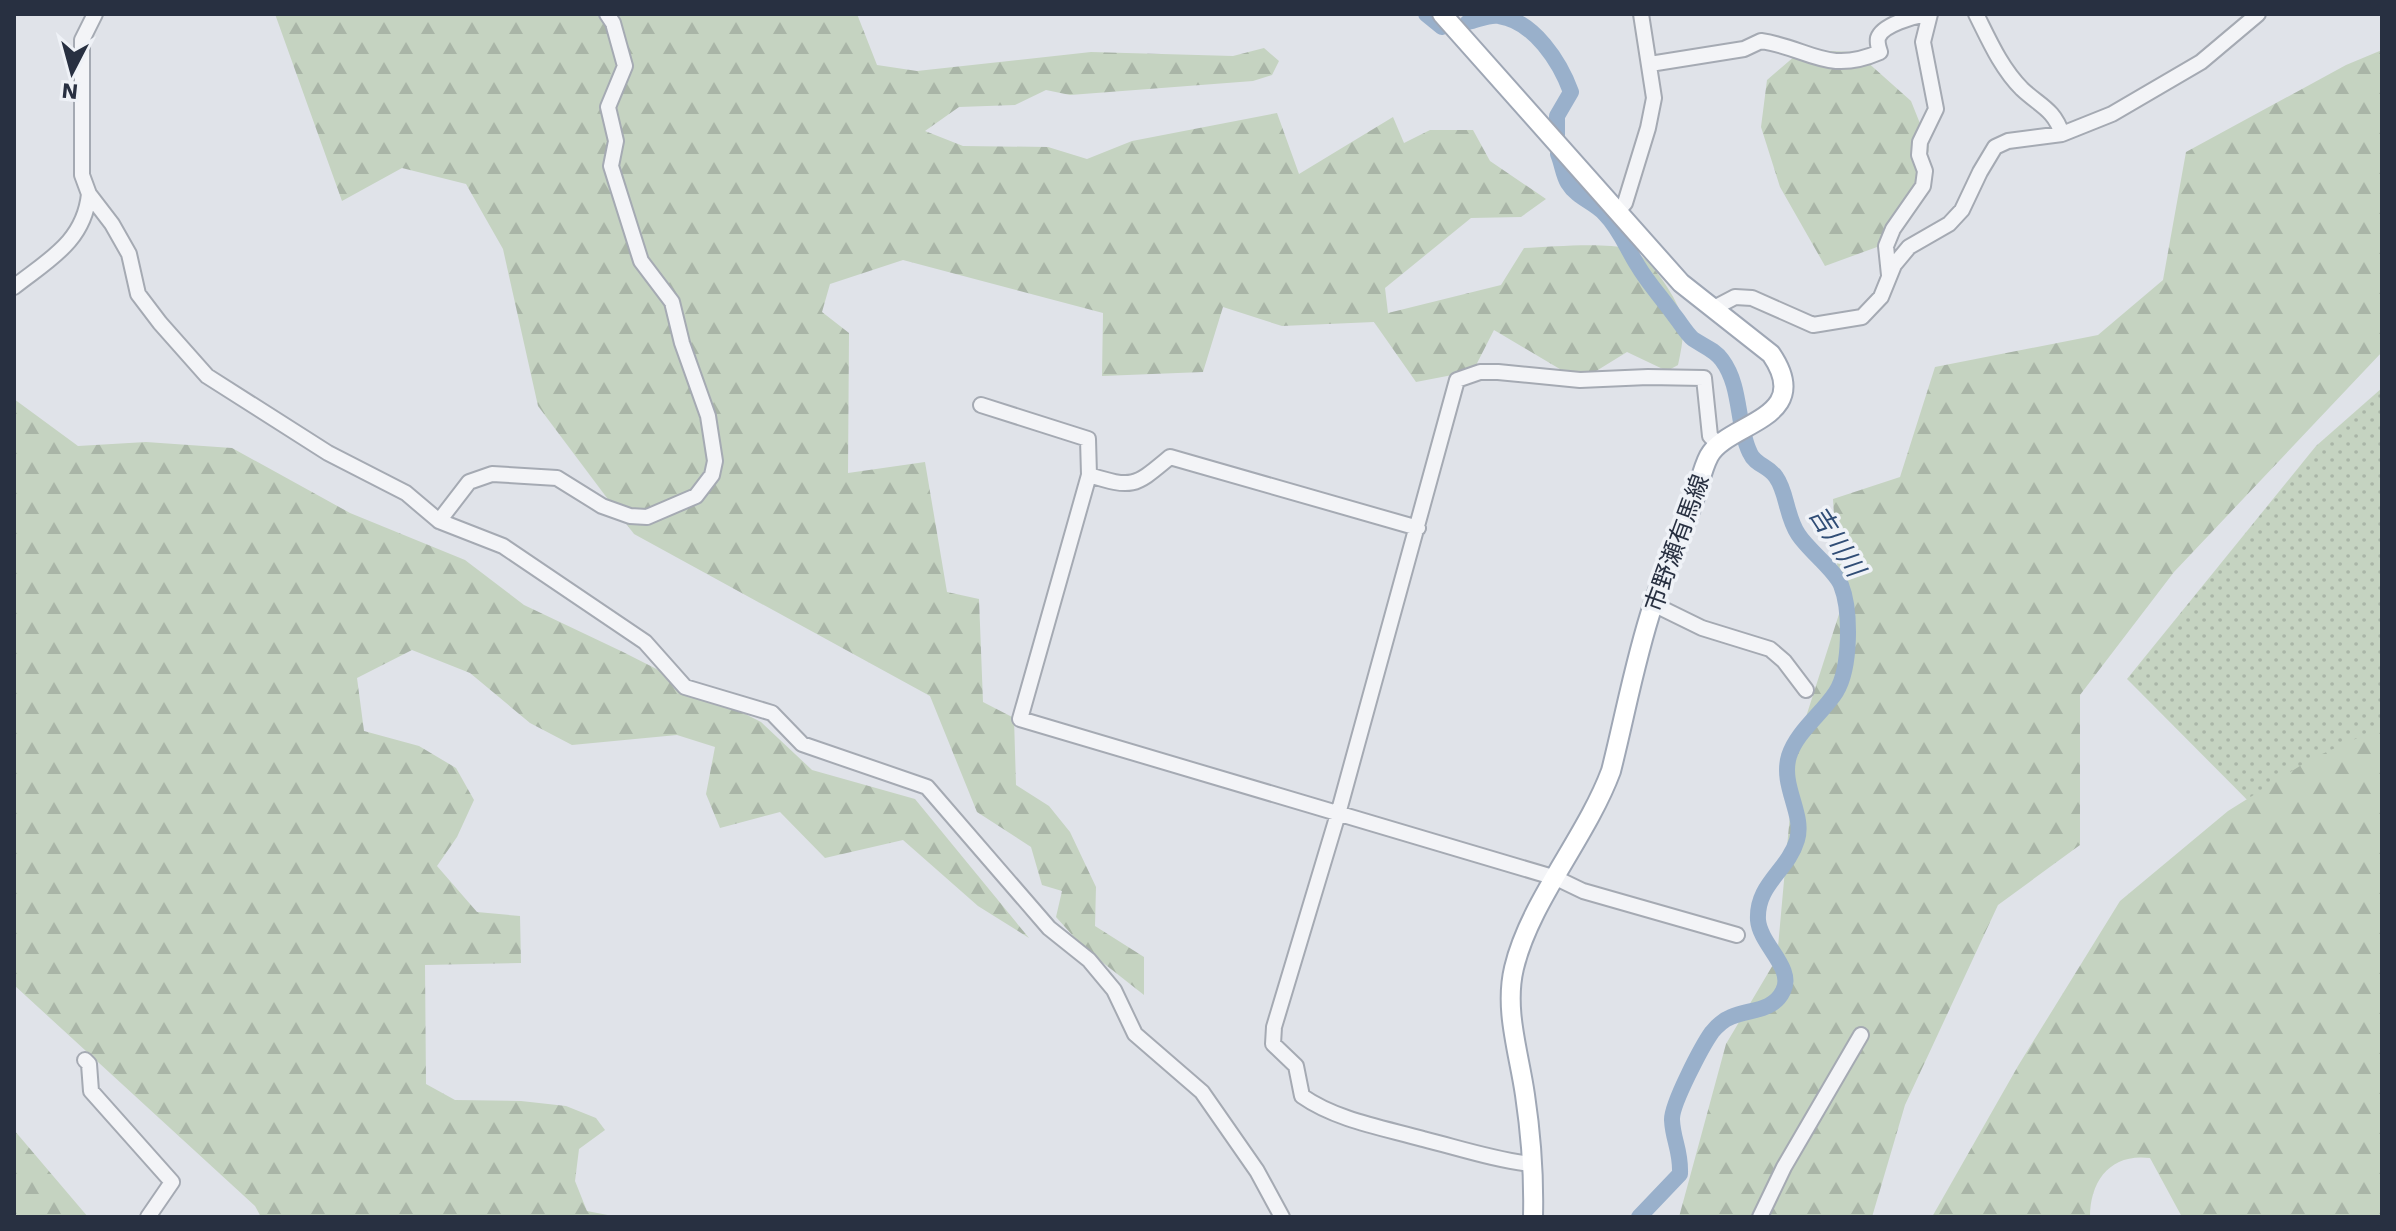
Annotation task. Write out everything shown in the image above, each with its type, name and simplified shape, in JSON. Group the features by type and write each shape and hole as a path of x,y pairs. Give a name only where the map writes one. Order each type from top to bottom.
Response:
{"main road":[{"path":"1442,14 1681,283 1771,354 1781,369 1782,392 1774,408 1759,422 1721,444"},
{"name":"市野瀬有馬線","path":"1533,1217 1527,1106 1510,1000 1513,970 1522,943 1602,794 1611,771 1653,604 1710,455 1721,444"}],"street":[{"path":"95,14 82,40 82,175 89,194 112,224 129,254 138,294 207,376 328,453 406,493 439,521 503,546 645,642 685,687 772,713 802,744 927,787 1049,928 1089,960 1114,990 1135,1034 1202,1092 1257,1171 1282,1217"},
{"path":"439,521 469,482 492,474 557,478 602,506 630,516 647,517 696,496 712,475 715,461 708,416 682,343 672,302 641,261 611,166 616,141 608,107 625,66 613,23 607,14"},
{"path":"1618,211 1625,203 1654,98 1641,14"},
{"path":"1650,64 1744,49 1761,41 1823,61 1866,58 1880,52 1878,39 1882,33 1899,21 1928,14 1923,42 1936,109 1920,142 1919,155 1925,171 1923,186 1893,229 1886,246 1889,279"},
{"path":"1976,14 1999,58 2022,88 2057,118 2062,134"},
{"path":"1714,308 1735,297 1752,298 1813,325 1862,317 1881,297 1894,265 1909,247 1949,224 1962,210 1995,147 2008,141 2062,134 2112,114 2201,62 2258,14"},
{"path":"14,287 72,241 80,229 89,194"},
{"path":"1531,1164 1487,1156 1367,1124 1312,1103 1302,1096 1296,1066 1273,1044 1274,1027 1338,814 1457,380 1480,372 1580,380 1704,378 1710,436 1721,444"},
{"path":"981,405 1088,439 1089,475 1020,719 1737,935"},
{"path":"1089,475 1132,484 1140,482 1170,457 1418,528"},
{"path":"1653,604 1702,628 1770,649 1784,661 1806,690"},
{"path":"1760,1217 1784,1167 1861,1035"},
{"path":"85,1060 89,1064 91,1091 172,1182 148,1217"}],"green space":[{"path":"275,14 857,14 877,65 917,71 1091,52 1233,56 1264,48 1279,61 1272,75 1253,81 1070,95 1046,90 1015,105 959,107 925,131 963,146 1048,147 1087,159 1132,141 1277,113 1299,174 1393,117 1404,143 1430,130 1473,130 1490,161 1546,199 1521,217 1471,218 1385,288 1388,313 1501,285 1524,248 1619,247 1630,249 1646,260 1677,303 1683,322 1678,365 1667,371 1627,352 1580,381 1494,330 1473,371 1416,382 1374,322 1282,326 1223,307 1203,372 1102,376 1103,313 903,260 830,284 822,312 849,333 848,473 925,462 947,592 979,599 983,702 1014,718 1016,785 1049,806 1070,832 1096,887 1095,926 1144,957 1144,995 1083,947 1056,917 1062,891 1042,885 1031,847 977,812 930,696 634,534 538,406 503,249 466,184 402,168 342,201"},
{"path":"1802,50 1856,52 1911,101 1929,146 1922,200 1888,243 1825,266 1780,187 1761,127 1767,80"},
{"path":"2382,50 2382,352 2174,572 2080,695 2080,845 1998,905 1905,1105 1872,1217 1679,1217 1726,1044 1777,958 1796,748 1840,611 1833,499 1900,477 1935,367 2098,335 2163,280 2186,152 2346,65"},
{"path":"2382,388 2382,783 2297,850 2127,679 2316,446"},
{"path":"14,399 78,446 146,442 232,448 350,513 465,560 524,605 761,722 812,770 915,799 1029,938 978,906 903,840 825,858 780,812 720,828 706,794 715,747 677,735 572,745 530,723 470,673 412,650 357,678 364,731 419,746 456,768 474,800 457,837 437,866 477,912 520,916 521,963 425,965 426,1084 455,1100 521,1101 566,1106 596,1118 605,1130 579,1149 575,1181 587,1211 618,1217 261,1217 255,1206 14,985"},
{"path":"2382,727 2382,1217 2182,1217 2150,1158 2136,1158 2124,1160 2105,1172 2094,1191 2090,1217 1932,1217 2018,1066 2120,901 2228,811 2311,759"},
{"path":"14,1130 88,1217 14,1217"}],"waterway":[{"name":"吉川川","path":"1426,14 1442,27"},
{"name":"吉川川","path":"1468,22 1492,16 1512,19 1534,34 1553,56 1571,92 1557,116 1557,135"},
{"name":"吉川川","path":"1558,154 1568,183 1610,220 1642,272 1688,334 1722,360 1733,382 1750,453 1776,477 1798,534 1838,579 1847,609 1847,654 1841,682 1798,739 1789,756 1788,778 1798,820 1797,840 1787,861 1767,887 1759,907 1760,929 1784,974 1783,991 1773,1003 1725,1020 1707,1039 1673,1112 1680,1174 1639,1217"}]}
